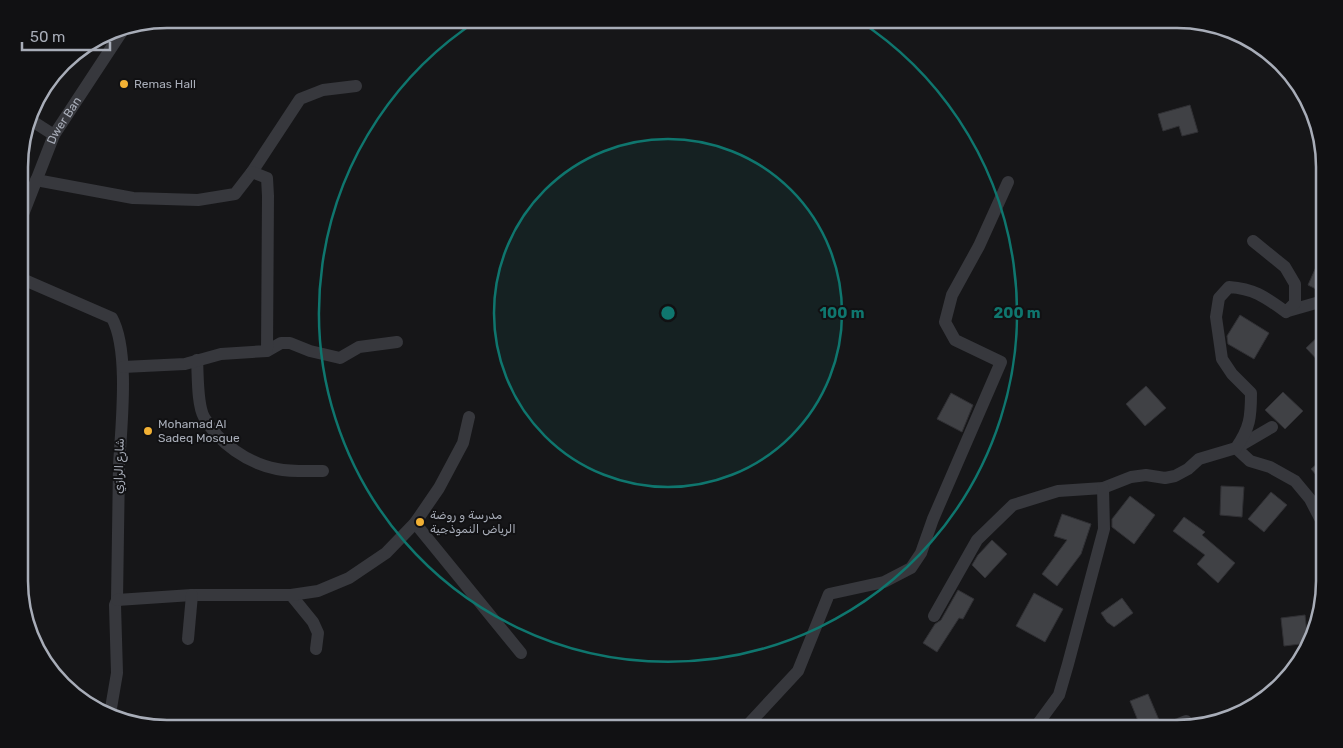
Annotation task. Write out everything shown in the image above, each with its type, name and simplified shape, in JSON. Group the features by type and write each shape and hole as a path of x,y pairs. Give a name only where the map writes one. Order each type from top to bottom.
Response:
{"street":[{"name":"Dwer Ban","path":"28,201 54,135 119,36"},
{"path":"36,180 132,198 198,200 236,194 300,100 323,90 356,86"},
{"path":"35,123 54,135"},
{"path":"252,172 267,178 267,351"},
{"path":"752,720 798,671 829,594 884,582 912,568 921,553 933,519 1001,362 955,340 945,322 952,295 979,246 1008,182"},
{"path":"1253,241 1285,267 1295,284 1295,302 1286,312"},
{"name":"شارع الرازي","path":"28,281 112,318 117,326 123,367 116,605 117,673 111,709"},
{"path":"1236,448 1246,433 1251,409 1251,393 1232,374 1222,359 1216,317 1219,298 1229,287 1246,288 1268,299 1286,312"},
{"path":"1286,312 1315,303"},
{"path":"123,367 185,364 221,354 267,351 281,343 290,343 310,351 340,358 359,347 397,342"},
{"path":"197,360 199,393 203,416 217,434 237,453 277,469 323,471"},
{"path":"117,600 192,594 291,595 318,591 349,578 386,553 415,523 439,488 463,443 468,417"},
{"path":"934,616 977,540 1013,505 1058,490 1103,488 1131,477 1146,475 1164,478 1175,476 1188,469 1200,459 1236,448 1272,427"},
{"path":"1236,448 1250,461 1270,467 1295,481 1310,499 1315,509"},
{"path":"1041,720 1059,695 1068,664 1104,529 1103,488"},
{"path":"415,523 521,654"},
{"path":"188,639 192,594"},
{"path":"291,595 313,622 318,633 316,649"}],"building":[{"path":"1190,105 1198,132 1182,136 1179,126 1163,131 1158,114"},
{"path":"1315,269 1315,288 1308,285"},
{"path":"1240,315 1269,333 1254,359 1228,344 1227,336"},
{"path":"1315,340 1315,358 1306,348"},
{"path":"1146,386 1166,408 1145,426 1126,404"},
{"path":"1283,392 1303,411 1285,429 1265,410"},
{"path":"951,393 973,405 962,432 937,419"},
{"path":"1315,466 1315,474 1311,469"},
{"path":"1221,486 1244,487 1242,517 1220,515"},
{"path":"1271,492 1287,505 1264,532 1248,519"},
{"path":"1130,496 1155,515 1134,544 1112,527 1112,519"},
{"path":"1062,514 1091,524 1081,554 1057,586 1042,574 1067,540 1054,536"},
{"path":"1184,517 1205,532 1202,535 1235,563 1218,583 1197,564 1205,555 1173,531"},
{"path":"992,540 1007,554 985,578 972,565 978,555"},
{"path":"958,590 974,599 963,619 959,618 937,652 923,643 935,624 941,620"},
{"path":"1034,593 1063,609 1045,642 1016,626"},
{"path":"1122,598 1133,613 1114,627 1107,622 1101,613"},
{"path":"1305,615 1307,630 1301,644 1284,646 1281,618"},
{"path":"1148,694 1159,720 1138,720 1130,701"}],"place":[{"name":"Remas Hall","path":"124,84"},
{"name":"Mohamad Al Sadeq Mosque","path":"148,431"},
{"name":"مدرسة و روضة الرياض النموذجية","path":"420,522"}]}
